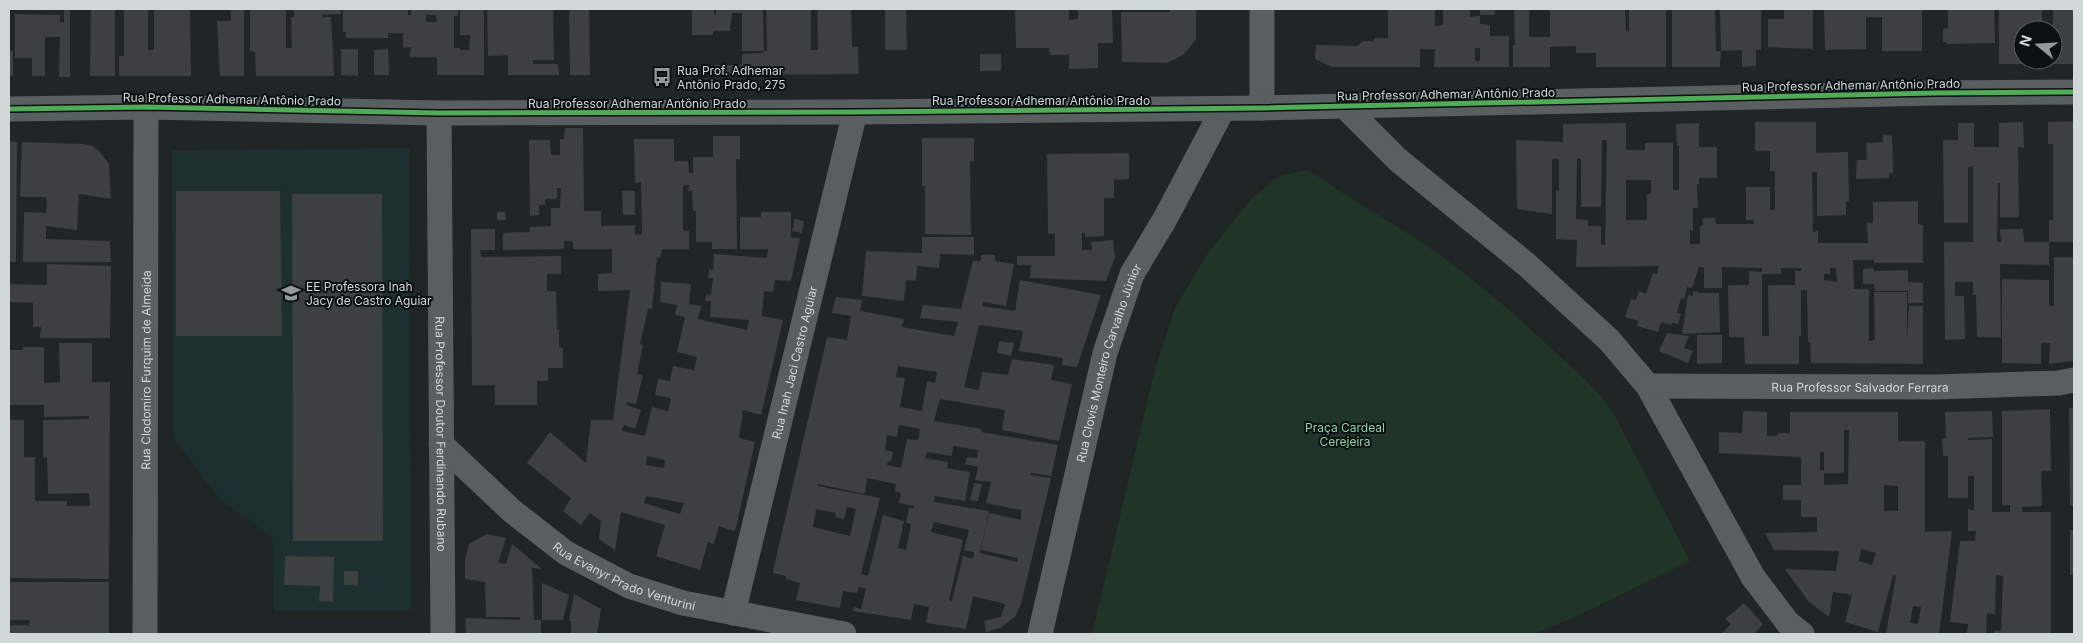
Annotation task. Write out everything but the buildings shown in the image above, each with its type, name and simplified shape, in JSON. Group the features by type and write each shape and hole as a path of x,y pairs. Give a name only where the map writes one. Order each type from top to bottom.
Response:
{"street":[{"path":"1262,9 1262,108"},
{"name":"Rua Professor Adhemar Antônio Prado","path":"9,109 146,107 439,114 1223,109 1925,93 2074,92"},
{"path":"1344,106 1398,160 1527,265 1609,340 1648,386 1753,577 1788,623 1802,634"},
{"name":"Rua Clodomiro Furquim de Almeida","path":"145,634 146,107"},
{"name":"Rua Clovis Monteiro Carvalho Júnior","path":"1040,634 1106,352 1132,274 1174,202 1223,109"},
{"name":"Rua Inah Jaci Castro Aguiar","path":"733,613 855,112"},
{"name":"Rua Professor Doutor Ferdinando Rubano","path":"439,114 443,634"},
{"name":"Rua Professor Salvador Ferrara","path":"1648,386 1936,387 2059,383 2074,380"},
{"name":"Rua Evanyr Prado Venturini","path":"441,444 512,511 566,554 629,586 683,603 844,634"}],"shaded area":[{"name":"EE Professora Inah Jacy de Castro Aguiar","path":"410,148 411,611 274,611 272,537 218,498 173,437 172,150"}],"green space":[{"name":"Praça Cardeal Cerejeira","path":"1305,170 1315,174 1427,246 1477,283 1586,381 1614,414 1690,561 1577,616 1534,634 1092,634 1155,369 1175,308 1208,253 1252,198 1274,180 1284,175"}],"cycle path":[{"path":"9,109 146,107 439,113 855,112 1262,108 1935,93 2074,92"}],"place":[{"name":"Rua Prof. Adhemar Antônio Prado, 275","path":"662,77"},
{"name":"EE Professora Inah Jacy de Castro Aguiar","path":"291,293"}]}
